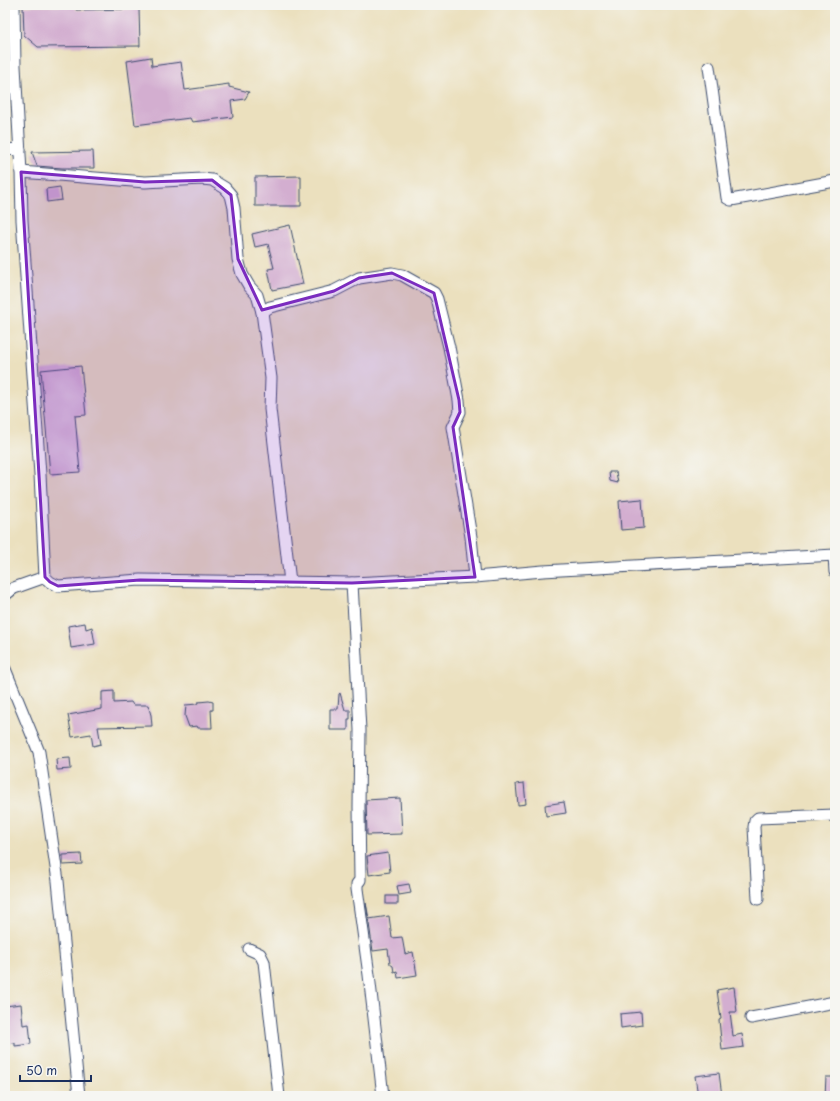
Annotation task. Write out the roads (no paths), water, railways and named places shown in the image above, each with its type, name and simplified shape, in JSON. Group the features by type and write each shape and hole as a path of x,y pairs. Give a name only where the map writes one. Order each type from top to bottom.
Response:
{"street":[{"path":"14,5 15,66 22,220 45,577 50,582 58,586 140,580 352,583 834,555 835,572"},
{"path":"709,67 727,198 731,200 835,181"},
{"path":"5,150 20,150"},
{"path":"21,172 145,182 202,179 212,180 225,188 231,195 234,208 238,260 242,274 249,286 257,295 262,312 272,378 270,410 290,582"},
{"path":"262,312 270,307 334,291 359,278 392,273 402,275 434,293 437,299 449,347 459,400 460,412 454,427 471,538 475,577"},
{"path":"5,594 14,588 45,577"},
{"path":"352,583 360,730 360,880 357,889 383,1096"},
{"path":"5,669 39,752 58,881 79,1096"},
{"path":"758,900 754,827 755,821 758,818 835,815"},
{"path":"249,949 260,954 264,962 279,1096"},
{"path":"751,1018 835,1002"}]}
